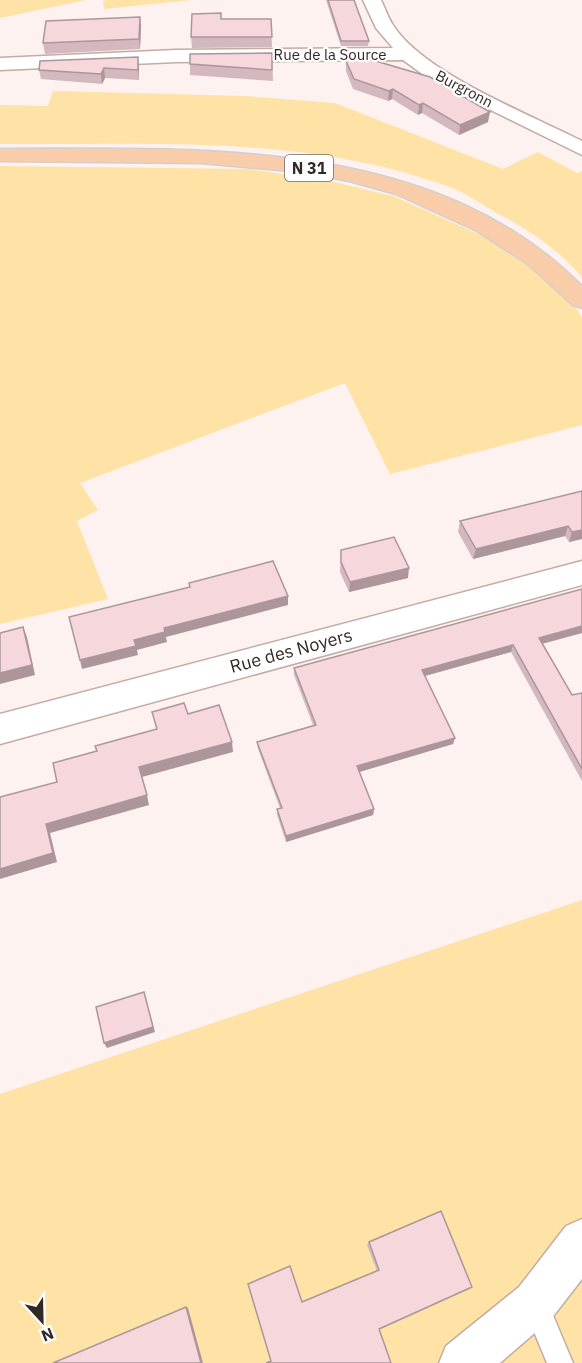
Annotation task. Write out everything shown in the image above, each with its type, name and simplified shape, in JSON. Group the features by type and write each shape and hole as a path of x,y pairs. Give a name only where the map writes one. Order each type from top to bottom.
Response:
{"main road":[{"name":"N 31","path":"0,156 219,159 282,163 347,174 399,188 464,215 505,236 544,264 582,300"}],"street":[{"name":"Burgronn","path":"372,0 385,28 408,54 439,77 582,149"},
{"name":"Rue de la Source","path":"0,64 176,56 408,54"},
{"name":"Rue des Noyers","path":"0,729 582,573"},
{"path":"463,1363 535,1303 582,1242"}],"lane":[{"path":"535,1303 560,1363"}],"shaded area":[{"path":"0,0 86,0 0,18"},
{"path":"192,0 104,9 103,1"},
{"path":"53,91 246,96 335,103 503,169 538,152 577,173 582,171 582,277 542,240 460,191 393,169 282,150 226,146 0,144 0,105 48,106"},
{"path":"0,166 249,169 330,181 393,196 492,240 538,272 576,308 582,318 582,425 390,474 345,383 80,483 98,510 77,521 108,599 0,624"},
{"path":"582,900 582,1363 0,1363 0,1094"}],"building":[{"path":"328,0 354,0 369,41 341,41"},
{"path":"221,13 221,19 271,19 272,37 191,37 192,14"},
{"path":"140,17 139,39 43,43 46,21"},
{"path":"272,53 272,70 190,64 190,54"},
{"path":"346,53 361,53 359,56 430,77 490,112 460,125 423,103 419,105 393,89 389,91 354,79 346,61"},
{"path":"138,57 138,70 104,68 101,74 39,70 40,61"},
{"path":"582,491 582,530 572,532 568,526 476,549 460,521"},
{"path":"394,537 409,568 350,582 341,562 341,550"},
{"path":"273,561 288,596 164,628 165,632 134,640 136,646 80,660 69,617 190,587 189,583"},
{"path":"582,589 582,626 539,638 572,695 582,693 582,769 513,645 422,670 455,738 357,766 374,809 286,836 277,809 282,808 257,742 316,725 294,668"},
{"path":"23,627 32,665 0,673 0,633"},
{"path":"184,703 188,714 219,705 232,742 139,767 147,795 46,824 53,853 0,869 0,797 57,782 53,763 97,751 95,746 157,729 152,712"},
{"path":"144,992 153,1027 104,1043 96,1007"},
{"path":"441,1211 472,1287 379,1329 391,1363 266,1363 271,1361 248,1284 290,1266 302,1302 379,1270 369,1242"},
{"path":"186,1307 201,1363 53,1363"}]}
